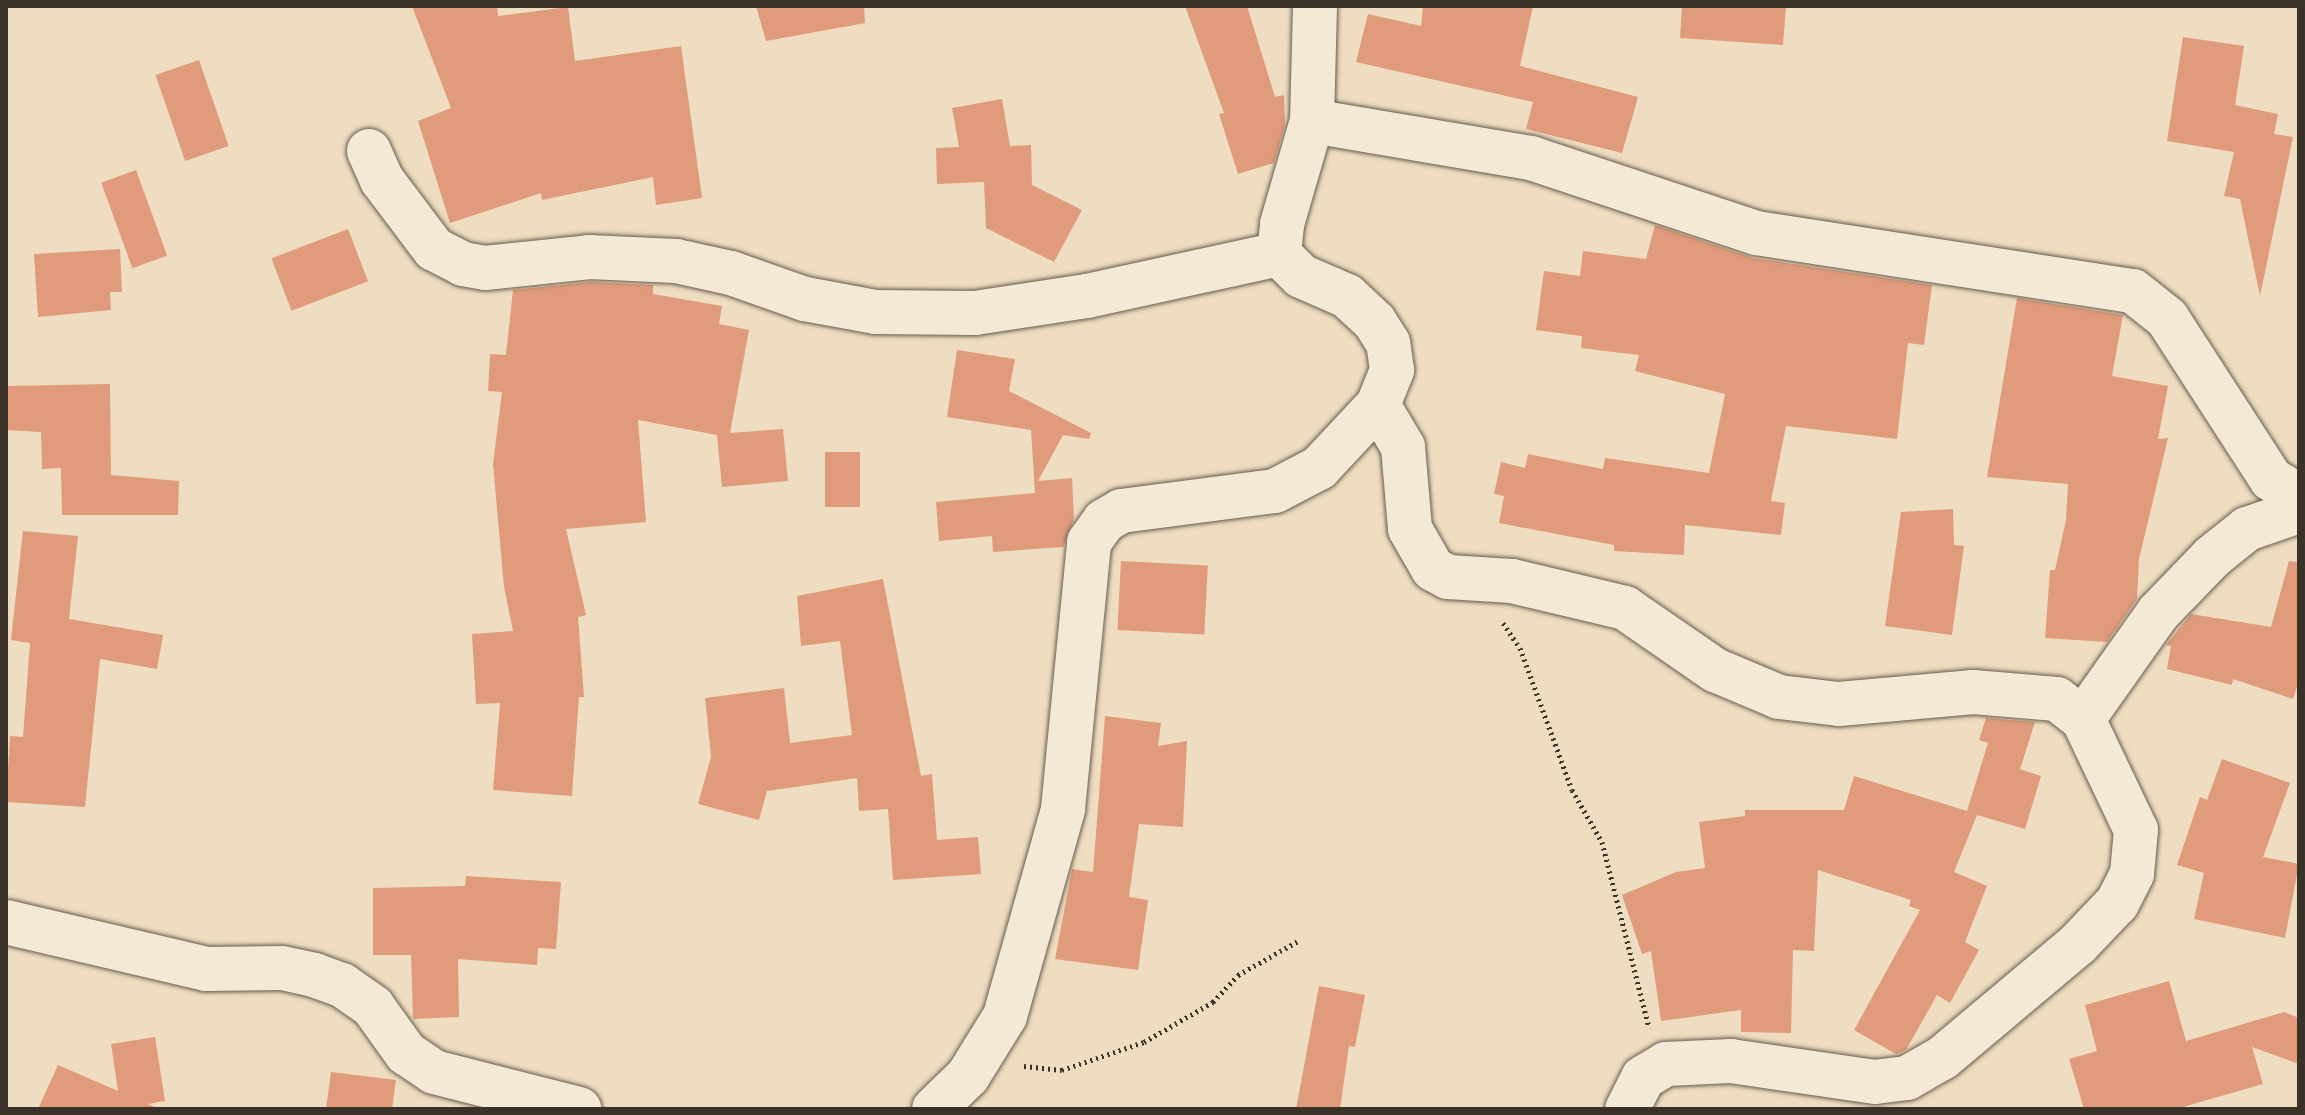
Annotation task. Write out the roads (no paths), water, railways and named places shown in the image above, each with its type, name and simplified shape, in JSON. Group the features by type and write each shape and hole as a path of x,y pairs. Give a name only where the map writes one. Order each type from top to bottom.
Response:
{"street":[{"path":"1279,254 1282,224 1312,121 1315,6"},
{"path":"1312,121 1531,158 1757,233 2133,291 2167,318 2271,479 2299,496"},
{"path":"369,151 382,180 434,249 463,264 485,268 589,257 676,261 805,299 875,312 989,311 1087,296 1279,254"},
{"path":"934,1109 968,1076 1005,1016 1063,809 1089,542 1104,521 1121,511 1275,491 1319,468 1378,405 1392,370 1388,343 1375,322 1347,296 1301,276 1279,254"},
{"path":"1378,405 1403,447 1410,529 1425,560 1448,577 1542,587 1625,608 1715,670 1779,697 1839,704 1973,692 2057,699 2083,719 2136,830 2132,874 2117,903 2078,944 1942,1058 1907,1078 1875,1082 1731,1061 1666,1064 1643,1078 1627,1109"},
{"path":"2083,719 2158,613 2212,557 2247,529 2299,511"},
{"path":"6,922 207,969 282,968 314,975 342,985 373,1007 406,1053 434,1072 579,1109"}]}
